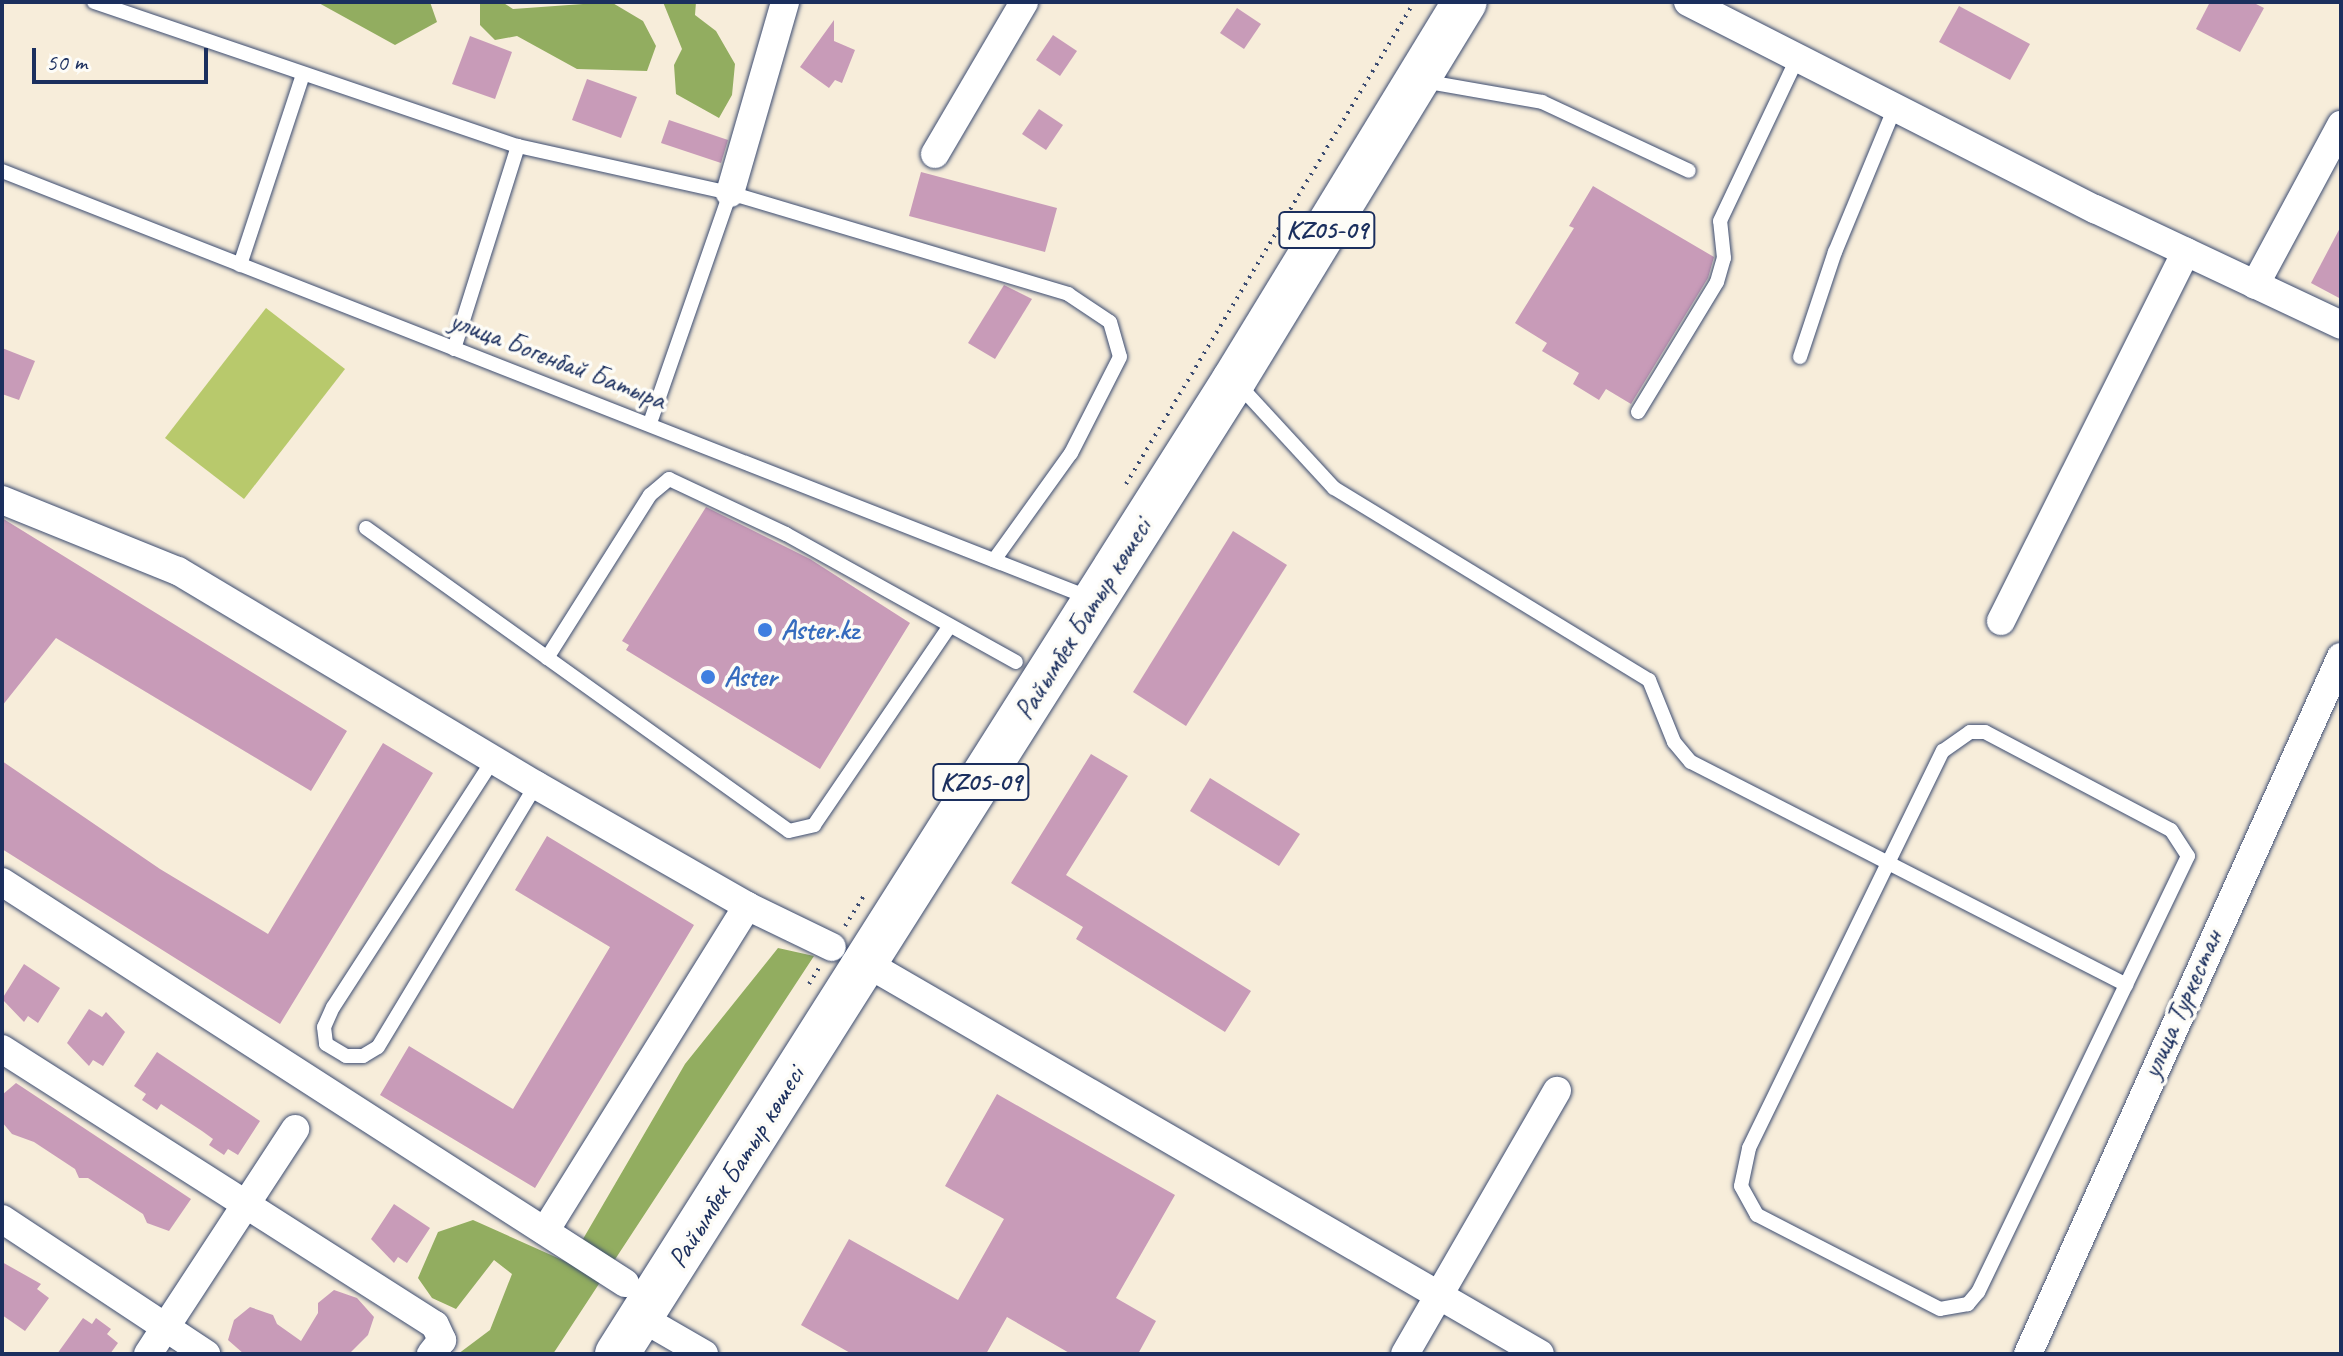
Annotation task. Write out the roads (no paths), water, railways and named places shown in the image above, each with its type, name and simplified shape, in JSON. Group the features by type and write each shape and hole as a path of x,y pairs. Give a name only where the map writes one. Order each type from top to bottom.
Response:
{"main road":[{"name":"Райымбек Батыр көшесі","path":"617,1354 633,1300 849,955 1094,599 1234,380 1465,2"}],"street":[{"path":"730,193 785,2"},
{"path":"935,154 1024,2"},
{"path":"1688,2 2186,252 2341,325"},
{"path":"2255,285 2341,125"},
{"path":"2001,621 2186,252"},
{"path":"2,500 61,520 178,571 536,785 747,906 849,955 1540,1354"},
{"name":"улица Туркестан","path":"2028,1354 2341,657"},
{"path":"2,882 545,1231 704,1354"},
{"path":"545,1231 747,906"},
{"path":"2,1049 435,1325 442,1340 431,1354"},
{"path":"1405,1354 1436,1293 1557,1091"},
{"path":"148,1354 295,1129"},
{"path":"2,1219 206,1354"}],"lane":[{"path":"94,2 518,146 730,193 1068,294 1110,322 1120,357 1071,453 994,560"},
{"path":"1638,412 1717,282 1724,258 1720,221 1798,57"},
{"path":"240,265 303,74"},
{"path":"1419,80 1542,102 1689,171"},
{"path":"1800,357 1835,252 1895,107"},
{"path":"454,349 518,146"},
{"name":"улица Богенбай Батыра","path":"2,171 1094,599"},
{"path":"650,423 730,193"},
{"path":"1234,380 1334,488 1649,680 1674,742 1691,762 2126,985"},
{"path":"547,658 650,495 669,479 786,534 1016,662"},
{"path":"366,528 789,831 814,825 950,626"},
{"path":"1970,732 1985,732 2180,840 2188,856 1968,1304 1940,1309 1757,1215 1741,1186 1749,1148 1891,863 1943,751 1970,732"},
{"path":"493,760 333,1007 324,1027 326,1044 346,1056 363,1056 378,1047 536,785"}],"place":[{"name":"Aster.kz","path":"765,630"},
{"name":"Aster","path":"708,677"}]}
